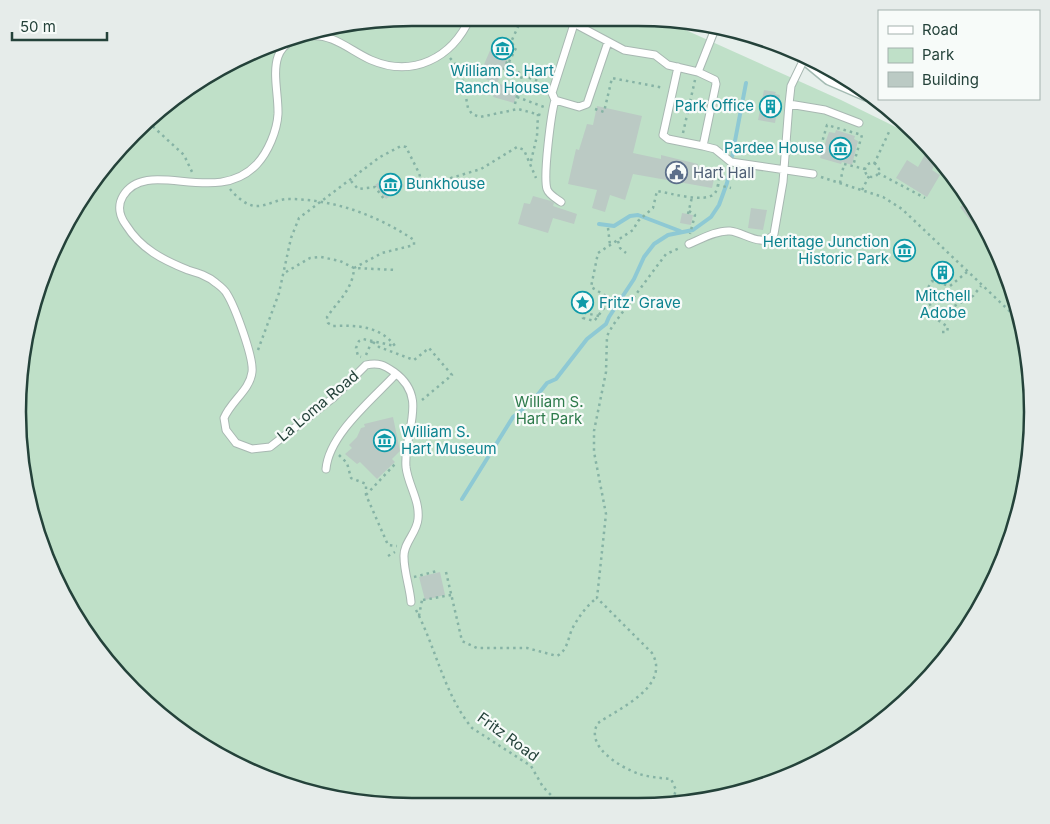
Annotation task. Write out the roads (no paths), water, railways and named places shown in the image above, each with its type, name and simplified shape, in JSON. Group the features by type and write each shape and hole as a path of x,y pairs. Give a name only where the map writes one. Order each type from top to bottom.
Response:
{"lane":[{"name":"La Loma Road","path":"322,37 335,40 373,61 390,66 413,66 435,59 446,53 465,26"},
{"path":"561,202 547,190 551,114 555,100 552,93 573,26"},
{"path":"578,26 624,50 655,55 668,65 702,73 715,80 716,84 703,146"},
{"path":"702,73 714,34"},
{"path":"555,100 583,106 589,101 608,42"},
{"name":"La Loma Road","path":"283,49 275,64 274,73 278,115 273,135 256,165 244,174 225,182 194,183 153,179 138,183 123,196 120,205 120,217 131,233 148,251 205,276 227,293 253,366 249,383 224,418 226,430 236,443 252,449 270,447 333,398 366,365 382,364 396,374 413,395 406,468 417,500 419,517 416,531 406,548 404,559 411,602"},
{"path":"689,244 726,231 760,240 771,238 774,234 791,86 803,63"},
{"path":"678,67 663,133 668,139 715,149 731,162 783,168 813,174"},
{"path":"788,104 825,110 859,123"},
{"path":"326,469 330,453 344,430 396,374"}],"waterway":[{"path":"462,499 513,417 532,402 547,383 556,379 587,339 606,324 634,279 644,257 654,244 668,235 693,230 711,217 719,205 727,183 746,83"},
{"path":"599,224 614,226 630,216 638,215 680,231"}],"place":[{"name":"William S. Hart Ranch House","path":"502,48"},
{"name":"Park Office","path":"770,106"},
{"name":"Pardee House","path":"840,148"},
{"name":"Hart Hall","path":"677,173"},
{"name":"Bunkhouse","path":"390,184"},
{"name":"Heritage Junction Historic Park","path":"905,251"},
{"name":"Mitchell Adobe","path":"943,273"},
{"name":"Fritz' Grave","path":"583,303"},
{"name":"William S. Hart Museum","path":"385,441"}],"park label":[{"name":"William S. Hart Park","path":"549,410"}]}
